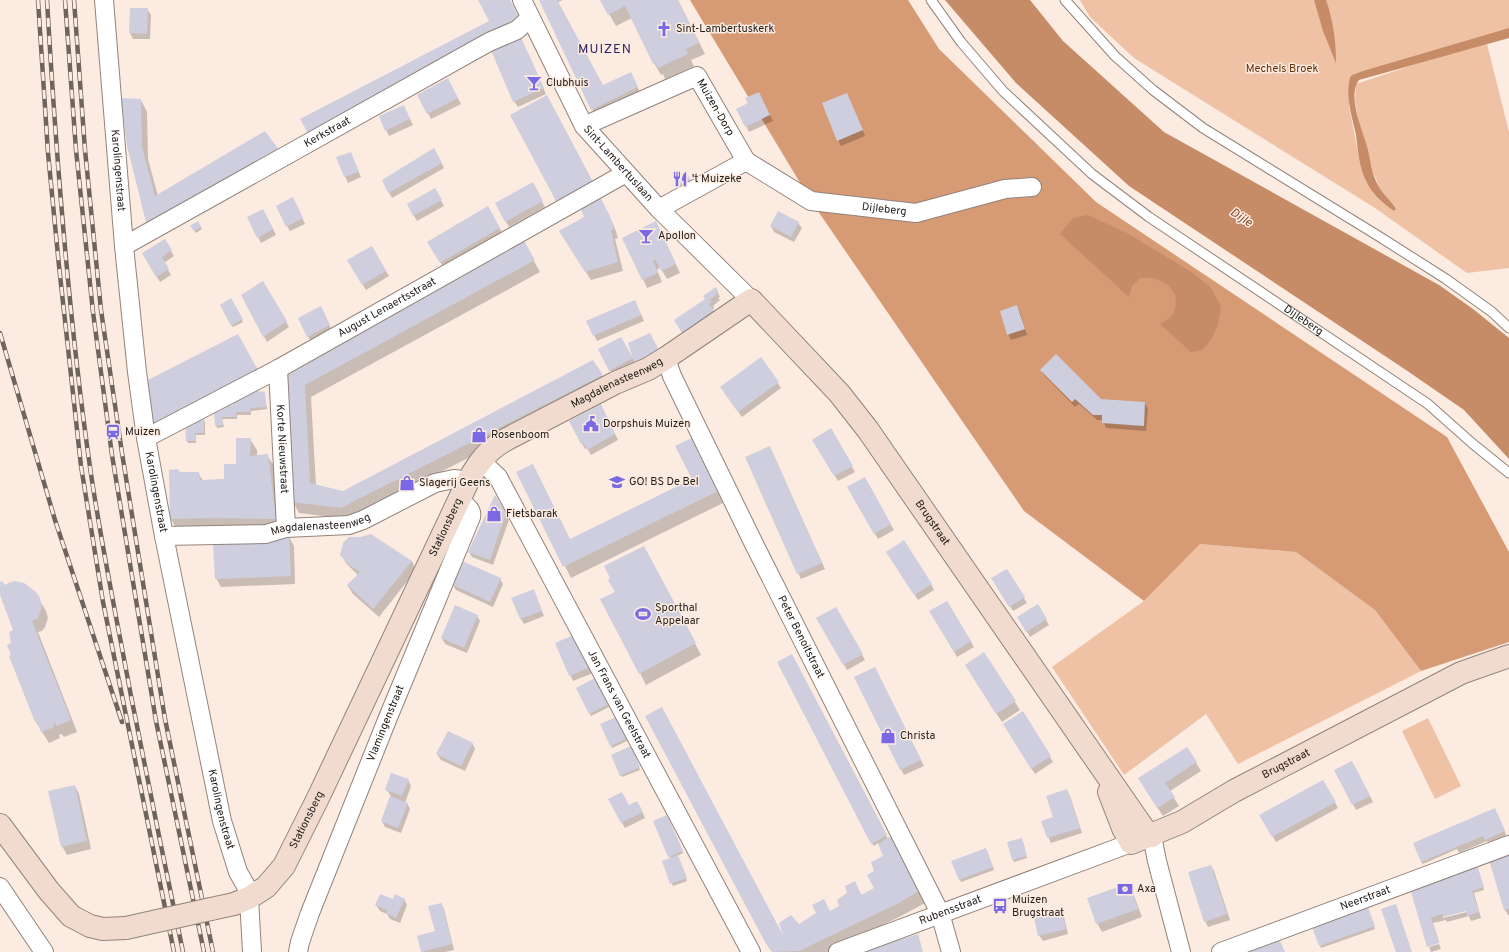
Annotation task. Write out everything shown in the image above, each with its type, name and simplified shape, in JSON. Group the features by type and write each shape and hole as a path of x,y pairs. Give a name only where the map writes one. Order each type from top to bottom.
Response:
{"street":[{"name":"Karolingenstraat","path":"104,0 124,246 136,364 146,438 164,536 222,820 238,872 246,886 250,898 252,952"},
{"name":"Sint-Lambertuslaan","path":"522,0 584,126 659,209 751,300"},
{"name":"Kerkstraat","path":"124,246 489,42 517,30 530,18"},
{"name":"Muizen-Dorp","path":"584,126 698,76 746,161"},
{"name":"Dijleberg","path":"746,161 811,201 916,213 1005,189 1032,186"},
{"path":"659,209 746,161"},
{"name":"August Lenaertsstraat","path":"146,438 278,369 626,173"},
{"name":"Magdalenasteenweg","path":"480,460 495,446 507,439 615,383 648,369 751,300"},
{"name":"Brugstraat","path":"751,300 839,393 868,430 1144,829 1152,836 1182,822 1234,792 1461,673 1509,656"},
{"name":"Peter Benoitstraat","path":"666,358 670,372 755,546 940,913 951,952"},
{"name":"Korte Nieuwstraat","path":"278,369 286,528"},
{"name":"Stationsberg","path":"0,826 49,891 71,916 90,926 103,929 126,928 234,904 250,898 266,887 284,866 297,841 480,460"},
{"name":"Jan Frans van Geelstraat","path":"480,460 498,477 751,952"},
{"name":"Magdalenasteenweg","path":"164,536 266,534 286,528 349,525 363,520 435,484 454,478 464,491"},
{"name":"Vlamingenstraat","path":"298,952 310,913 471,517 472,514 464,491"},
{"name":"Brugstraat","path":"1096,759 1122,828 1131,843"},
{"path":"1152,836 1157,861 1181,952"},
{"name":"Rubensstraat","path":"838,952 940,913 1152,836"},
{"name":"Neerstraat","path":"1221,952 1509,845"},
{"path":"0,887 44,952"}],"lane":[{"name":"Dijleberg","path":"931,0 961,42 1003,91 1092,174 1149,217 1428,404 1473,444 1509,473"},
{"path":"1064,0 1115,56 1153,90 1203,128 1446,279 1492,312 1509,328"}],"green space":[{"name":"Mechels Broek","path":"1080,0 1509,0 1509,28 1352,75 1350,77 1349,106 1360,163 1366,181 1375,195 1393,205 1379,187 1372,169 1367,146 1360,128 1355,101 1356,84 1422,62 1487,44 1509,132 1509,268 1467,273 1375,208 1134,58 1090,17"},
{"path":"1200,544 1296,552 1375,610 1421,671 1238,764 1206,714 1124,775 1052,667 1144,601"},
{"path":"1428,718 1461,786 1435,799 1402,731"}],"shaded area":[{"path":"690,0 908,0 939,49 1096,202 1447,437 1509,552 1509,642 1421,671 1375,610 1296,552 1200,544 1144,601 1024,511 811,201"}],"water":[{"name":"Dijle","path":"945,0 1030,0 1063,41 1164,132 1439,285 1473,309 1509,338 1509,459 1464,410 1129,186 1016,83"},
{"path":"1314,0 1326,0 1334,31 1336,63 1323,31"},
{"path":"1509,28 1509,38 1359,80 1354,94 1359,122 1367,146 1374,177 1381,190 1396,209 1394,211 1375,195 1367,183 1362,171 1348,92 1350,77 1363,71"},
{"path":"1088,215 1127,233 1193,273 1211,288 1221,306 1218,325 1211,340 1202,350 1191,352 1160,324 1171,317 1174,313 1176,303 1175,294 1167,284 1153,278 1140,278 1132,286 1129,297 1060,234 1073,218"}],"building":[{"path":"478,0 510,0 519,18 508,31 309,135 300,119 489,21"},
{"path":"539,0 557,0 603,85 631,72 638,87 591,110"},
{"name":"Sint-Lambertuskerk","path":"600,0 678,0 699,43 686,49 688,54 658,68 655,63 653,64 625,6 608,15"},
{"path":"130,8 148,8 147,34 129,33"},
{"path":"520,35 544,88 513,102 490,48"},
{"path":"448,78 458,98 427,114 417,95"},
{"path":"759,92 770,115 745,127 736,109 748,103 745,98"},
{"path":"847,93 863,130 837,141 822,103"},
{"path":"547,95 593,182 556,201 510,115"},
{"path":"121,98 141,99 142,147 155,196 265,131 280,151 147,226 127,146"},
{"path":"404,105 410,119 385,131 379,116"},
{"path":"434,148 442,163 388,193 382,180"},
{"path":"351,152 359,172 344,177 336,157"},
{"path":"686,171 690,180 679,185 675,177"},
{"path":"533,182 543,201 505,222 495,203"},
{"path":"435,188 442,200 413,216 407,204"},
{"path":"599,195 610,216 614,229 611,230 618,262 585,272 559,231 584,217 579,205"},
{"path":"293,197 303,218 286,227 276,206"},
{"path":"488,206 500,228 440,263 427,242"},
{"path":"263,209 273,229 257,238 247,217"},
{"path":"778,211 799,222 791,237 770,226"},
{"path":"198,221 201,227 194,231 190,226"},
{"path":"656,221 676,264 661,271 655,259 653,261 658,273 642,280 622,238"},
{"path":"165,239 172,250 162,257 169,269 156,277 142,253"},
{"path":"523,239 535,260 305,385 310,483 343,491 593,360 603,375 341,508 292,502 283,378"},
{"path":"372,246 386,271 362,285 347,260"},
{"path":"263,281 287,321 263,337 241,295"},
{"path":"716,287 718,291 716,292 717,294 710,300 712,302 709,304 714,310 682,333 674,320 705,299 703,296"},
{"path":"231,298 243,319 231,326 220,305"},
{"path":"635,300 641,315 593,336 586,321"},
{"path":"1017,305 1025,329 1007,335 1000,311"},
{"path":"321,306 330,325 307,337 298,318"},
{"path":"650,333 659,350 636,362 633,358 628,343"},
{"path":"238,334 258,370 148,428 142,383"},
{"path":"621,337 633,358 609,371 598,349"},
{"path":"1056,354 1101,399 1145,402 1144,426 1102,423 1102,415 1093,415 1075,399 1072,402 1040,370"},
{"path":"761,357 779,382 738,412 720,387"},
{"path":"250,390 265,392 266,407 250,408 250,412 236,412 236,417 222,417 223,425 215,426 214,411 222,410 222,405 233,405 233,398 247,396"},
{"name":"Dorpshuis Muizen","path":"601,404 615,434 587,450 583,443 581,444 569,421"},
{"path":"194,418 204,418 204,433 195,433 196,441 186,441 185,425 194,425"},
{"path":"831,428 853,466 834,476 812,440"},
{"path":"236,438 251,438 250,456 268,454 276,519 170,519 169,470 178,469 180,472 199,472 200,480 224,479 224,464 236,464"},
{"path":"692,438 718,491 563,567 516,472 533,464 570,539 692,479 675,446"},
{"path":"770,446 822,563 797,574 745,457"},
{"path":"865,477 891,524 874,534 847,487"},
{"path":"495,495 506,513 490,560 468,552"},
{"path":"371,534 412,561 373,609 347,585 360,572 349,565 340,555 343,543 349,537 361,537"},
{"path":"289,536 291,576 215,579 213,545"},
{"path":"904,540 932,584 914,595 886,552"},
{"path":"644,546 696,643 639,674 600,599 615,592 608,580 610,578 604,566"},
{"path":"462,561 501,578 490,602 451,584"},
{"path":"1007,569 1025,597 1009,607 991,578"},
{"path":"2,581 5,585 14,581 24,583 36,592 40,598 42,606 40,613 38,618 32,621 71,720 57,726 55,723 53,724 54,727 41,732 37,722 35,722 9,656 11,655 7,645 11,643 9,632 13,630 0,595 0,582"},
{"path":"534,589 542,611 520,619 511,598"},
{"path":"947,601 971,641 954,652 929,611"},
{"path":"1038,604 1047,619 1026,632 1017,617"},
{"path":"455,605 478,615 464,648 441,638"},
{"path":"836,607 863,654 843,665 816,618"},
{"path":"576,634 591,667 569,676 555,643"},
{"path":"984,652 1016,701 996,714 965,665"},
{"path":"792,654 887,835 871,844 777,662"},
{"path":"875,667 921,760 900,770 854,677"},
{"path":"595,678 609,704 589,714 576,688"},
{"path":"662,707 783,935 779,923 791,915 799,924 816,913 812,905 824,899 830,911 839,906 837,900 847,893 845,886 855,881 861,895 874,888 867,875 874,871 871,862 883,856 878,844 891,836 919,891 897,904 799,951 772,952 766,944 645,716"},
{"path":"1023,711 1051,756 1031,769 1003,724"},
{"path":"616,717 626,739 610,746 600,724"},
{"path":"448,731 473,743 461,766 436,754"},
{"path":"631,746 640,767 620,776 611,755"},
{"path":"1187,747 1197,762 1165,783 1175,797 1157,808 1138,778"},
{"path":"1352,761 1370,796 1352,805 1334,770"},
{"path":"391,773 409,779 402,796 385,790"},
{"path":"1323,780 1336,802 1272,837 1259,815"},
{"path":"75,785 87,841 61,847 48,791"},
{"path":"1067,789 1080,828 1047,838 1041,821 1053,817 1046,796"},
{"path":"622,792 629,805 637,801 643,812 621,823 608,799"},
{"path":"390,796 408,803 398,828 381,821"},
{"path":"1495,808 1505,831 1485,840 1483,836 1421,862 1413,843"},
{"path":"667,815 683,851 668,857 653,821"},
{"path":"1022,838 1027,856 1012,860 1007,842"},
{"path":"986,848 993,867 959,880 951,861"},
{"path":"1509,854 1509,909 1504,910 1489,860"},
{"path":"678,855 687,878 670,884 662,861"},
{"path":"1211,865 1227,914 1204,922 1188,872"},
{"path":"1477,865 1484,887 1472,891 1479,912 1467,916 1466,911 1443,917 1442,914 1431,918 1439,943 1427,947 1409,885"},
{"path":"1129,883 1138,909 1096,924 1087,898"},
{"path":"380,894 393,899 395,894 405,899 396,918 386,913 387,910 375,905"},
{"path":"442,903 452,944 421,952 417,936 435,931 428,906"},
{"path":"1396,904 1412,952 1396,952 1381,909"},
{"path":"1367,905 1375,926 1319,946 1311,924"},
{"path":"1061,910 1066,929 1038,936 1034,918"},
{"path":"918,934 923,952 866,952 866,950"},
{"path":"1279,939 1285,952 1247,952"}],"railway":[{"path":"38,0 48,153 81,466 103,602 174,952"},
{"path":"47,0 54,117 69,293 82,409 94,496 131,696 183,952"},
{"path":"65,0 76,150 93,312 112,455 156,721 204,952"},
{"path":"74,0 85,150 101,310 122,453 165,719 213,952"},
{"path":"0,333 55,520 122,722"}],"place":[{"name":"Sint-Lambertuskerk","path":"664,29"},
{"name":"Clubhuis","path":"534,83"},
{"name":"'t Muizeke","path":"680,179"},
{"name":"Apollon","path":"646,236"},
{"name":"Dorpshuis Muizen","path":"591,424"},
{"name":"Muizen","path":"113,432"},
{"name":"Rosenboom","path":"479,435"},
{"name":"GO! BS De Bel","path":"617,482"},
{"name":"Slagerij Geens","path":"407,483"},
{"name":"Fietsbarak","path":"494,514"},
{"name":"Sporthal Appelaar","path":"643,614"},
{"name":"Christa","path":"888,736"},
{"name":"Axa","path":"1125,889"},
{"name":"Muizen Brugstraat","path":"1000,906"}],"district":[{"name":"MUIZEN","path":"605,50"}]}
